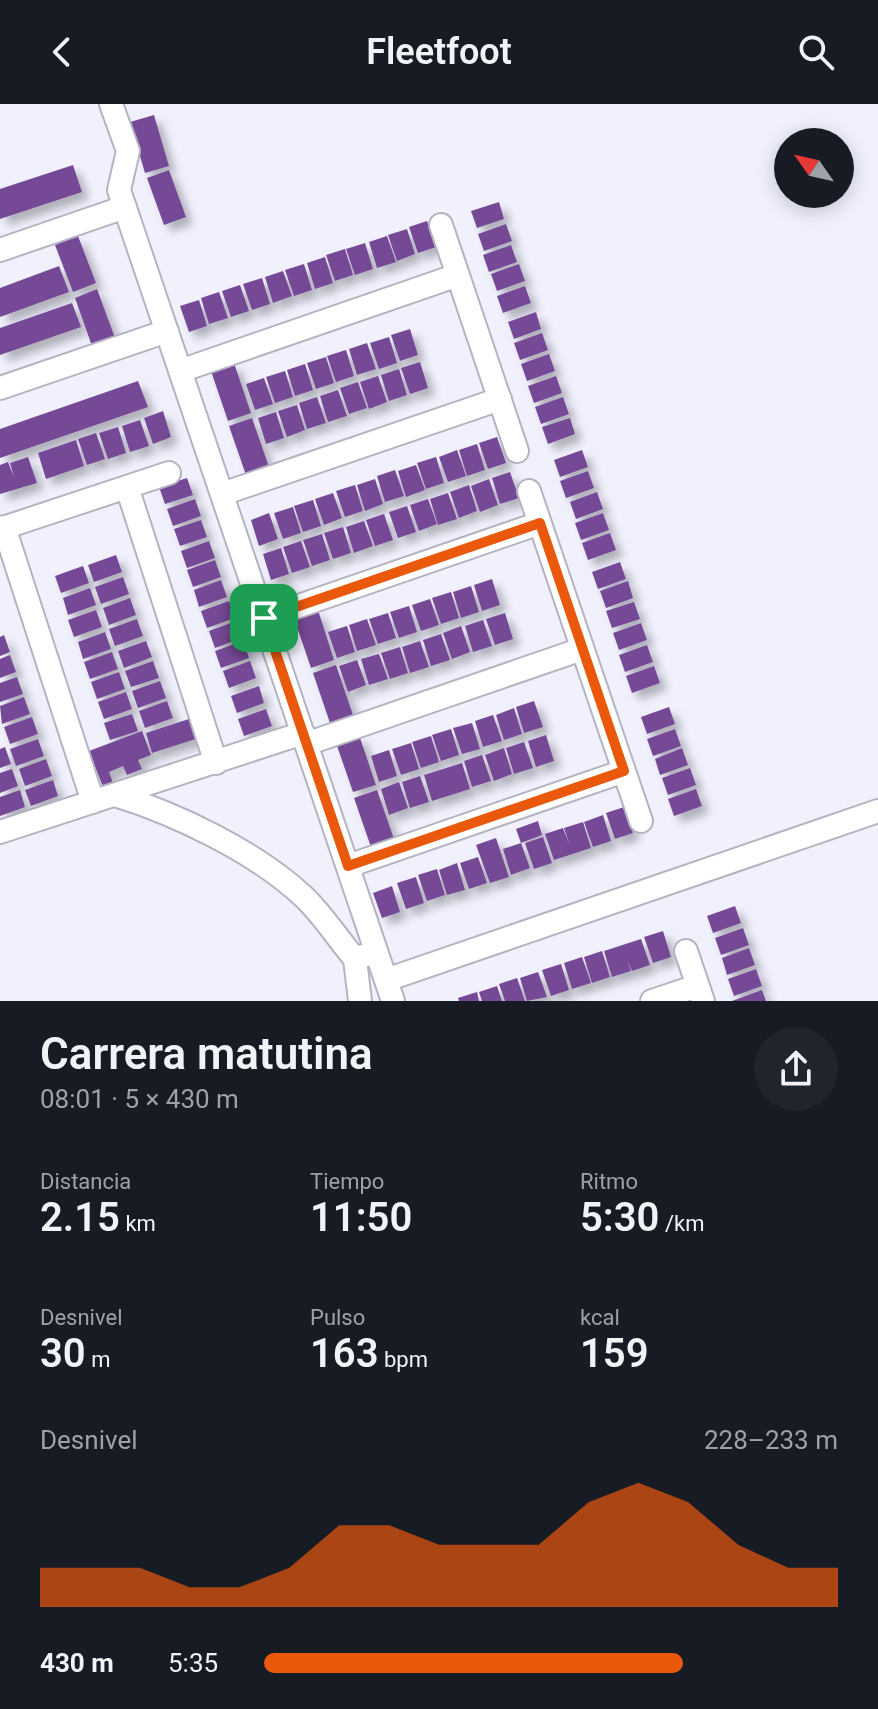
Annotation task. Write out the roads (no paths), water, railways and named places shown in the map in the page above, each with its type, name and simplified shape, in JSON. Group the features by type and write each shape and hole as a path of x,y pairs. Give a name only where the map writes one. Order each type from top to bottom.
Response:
{"lane":[{"path":"111,104 128,151 119,190 390,990 878,811"},
{"path":"0,250 125,207"},
{"path":"441,225 517,451"},
{"path":"180,371 458,275"},
{"path":"0,388 167,331"},
{"path":"222,494 500,399"},
{"path":"93,802 2,528 169,473"},
{"path":"127,487 216,763"},
{"path":"529,491 641,821"},
{"path":"264,618 540,523"},
{"path":"0,832 582,649"},
{"path":"348,866 624,771"},
{"path":"115,795 153,807 228,843 303,897 355,959 360,1001"},
{"path":"355,959 376,951"},
{"path":"652,1001 700,993 686,951"}]}
